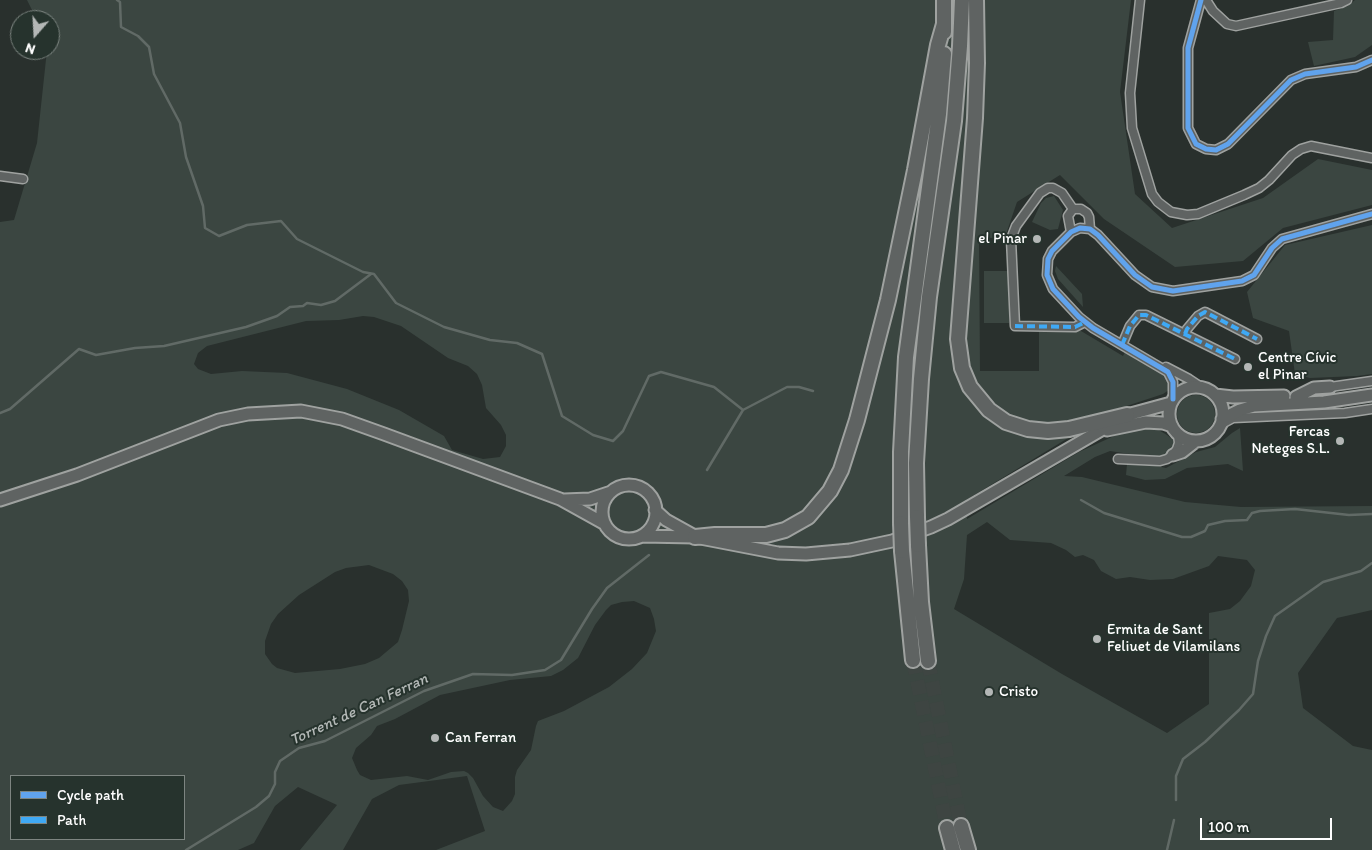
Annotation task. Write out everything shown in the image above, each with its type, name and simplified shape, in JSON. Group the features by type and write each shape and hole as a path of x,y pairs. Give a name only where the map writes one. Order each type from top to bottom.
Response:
{"highway":[{"path":"913,660 902,551 902,436 906,357 939,114 944,46 944,0"},
{"path":"928,662 921,602 917,517 917,454 921,371 929,298 954,121 962,0"},
{"path":"976,0 977,63 975,118 958,339 962,368 970,387 989,410 1006,422 1028,430 1069,429 1126,415"},
{"path":"695,537 766,535 785,530 808,517 830,491 841,470 857,420 888,300 916,170 938,45 944,24"},
{"path":"962,826 968,850"},
{"path":"947,828 953,850"}],"main road":[{"path":"0,500 77,476 233,416 277,411 315,413 342,419 560,500 605,524 611,532 619,537 629,539 642,536 695,537 778,552 806,554 850,550 892,541 925,530 948,519 1126,415 1172,400 1186,389 1201,387 1215,395 1233,397 1341,399"},
{"path":"1296,397 1314,388 1330,387"},
{"path":"1215,395 1222,406 1221,422"},
{"path":"1173,455 1213,435 1221,422 1240,410 1254,406 1324,402 1372,395"},
{"path":"1172,400 1169,412 1175,430"},
{"path":"1098,433 1146,422 1163,423 1196,442"},
{"path":"560,500 590,499 625,485 637,486 649,495 654,502 655,510 652,525 642,536"},
{"path":"605,524 602,509 604,501 611,492"},
{"path":"655,510 666,520 695,537"}],"street":[{"path":"1140,0 1130,92 1132,128 1152,194 1158,202 1171,212 1187,215 1198,214 1259,188 1270,180 1292,154 1306,147 1325,148 1372,158"},
{"path":"1201,0 1188,48 1188,128 1196,144 1206,149 1216,150 1228,144 1292,80 1305,74 1356,67 1372,60"},
{"path":"1206,0 1213,11 1227,24 1236,26 1341,4 1347,0"},
{"path":"0,176 23,179"},
{"path":"1073,209 1062,193 1053,188 1048,188 1040,193 1016,226 1011,239 1015,326 1075,327 1085,322"},
{"path":"1073,209 1081,209 1087,213 1090,229"},
{"path":"1071,232 1068,216 1073,209"},
{"path":"1172,400 1173,382 1168,372 1085,322 1053,289 1047,275 1046,264 1050,255 1071,232 1080,228 1090,229 1140,279 1152,287 1173,292 1242,281 1254,274 1272,248 1282,239 1372,214"},
{"path":"1185,334 1198,316 1206,312 1257,339"},
{"path":"1122,345 1130,326 1139,315 1146,315 1234,359"},
{"path":"1151,361 1189,378 1201,387"},
{"path":"1330,387 1372,381"},
{"path":"1221,422 1233,418 1345,413 1372,409"},
{"path":"1118,459 1160,461 1173,455 1179,443 1175,430"}],"shaded area":[{"path":"27,0 1131,0 1120,92 1135,194 1172,228 1263,198 1318,159 1372,170 1372,205 1283,228 1243,261 1175,267 1104,219 1060,175 1017,202 1004,240 979,236 980,371 1039,371 1039,330 1081,331 1123,356 1125,352 1168,375 1171,384 1169,390 1163,394 1072,424 1036,425 1015,420 988,403 971,378 964,339 972,244 960,263 956,305 955,354 963,387 991,417 1012,429 1036,434 1060,434 1077,430 1078,432 966,500 967,519 1079,452 1114,436 1133,430 1147,429 1157,429 1173,440 1175,445 1164,455 1149,457 1110,451 1095,457 1064,476 1082,477 1185,502 1241,507 1372,506 1372,610 1337,618 1298,673 1303,708 1353,746 1372,750 1372,850 436,850 485,831 467,776 399,785 372,799 343,850 300,850 337,805 298,787 275,806 254,843 238,850 0,850 0,222 14,220 37,143 46,60 60,60 60,10 32,10","holes":["363,316 374,317 401,326 448,358 468,366 477,374 482,385 486,408 501,425 506,435 506,446 500,457 483,459 452,450 444,436 399,410 347,389 287,373 242,371 211,374 198,369 194,364 198,353 207,346 306,321 339,320","987,522 1010,540 1051,543 1066,550 1075,557 1083,555 1094,560 1101,571 1116,579 1130,577 1150,580 1173,579 1209,566 1218,556 1247,560 1255,570 1251,586 1240,601 1230,609 1209,613 1209,704 1167,733 1062,674 954,609 964,579 967,535","369,565 393,574 402,581 408,590 409,601 398,642 379,658 365,664 340,669 295,673 277,668 265,654 265,641 271,624 278,614 299,595 335,572 346,568","634,601 650,608 654,619 656,631 647,653 632,669 609,687 564,711 538,721 531,750 517,770 515,794 512,801 503,811 493,807 483,796 473,778 464,771 451,772 428,780 407,776 371,780 360,775 352,758 356,748 371,735 377,726 395,719 440,695 510,680 551,676 563,670 578,658 595,625 611,605"]},
{"path":"1355,0 1372,0 1372,45 1355,57 1314,66 1308,42 1333,40 1334,11 1348,6"},
{"path":"1054,196 1063,210 1058,229 1050,230 1032,222 1041,203 1046,198"},
{"path":"1372,225 1372,374 1310,378 1295,374 1289,331 1253,318 1247,292 1285,245"},
{"path":"1056,266 1082,294 1083,307 1058,279 1055,271"},
{"path":"984,271 1009,271 1009,323 984,323"},
{"path":"1196,395 1209,401 1215,414 1209,427 1196,433 1183,427 1177,414 1183,401"},
{"path":"1240,428 1243,471 1228,464 1187,468 1165,479 1145,480 1126,475 1127,464 1152,465 1166,468 1196,452 1215,447"}],"waterway":[{"name":"Torrent de Can Ferran","path":"117,0 120,2 121,27 138,36 149,47 154,74 180,123 186,157 203,206 205,228 219,236 247,225 281,221 297,239 363,272 374,274 396,303 444,327 490,340 517,343 542,354 562,416 593,435 613,441 623,431 649,376 661,372 714,387 743,410 787,387 799,387 813,391"},
{"path":"0,413 10,409 79,349 96,355 135,348 164,346 246,327 277,316 290,307 303,306 307,303 321,305 335,301 371,274"},
{"path":"707,470 743,410"},
{"name":"Torrent de Can Ferran","path":"1081,500 1104,513 1182,537 1191,537 1205,531 1208,525 1225,521 1247,520 1252,513 1260,511 1295,509 1349,515 1372,514"},
{"name":"Torrent de Can Ferran","path":"186,850 256,807 269,796 275,784 275,772 280,761 299,748 325,741 424,691 473,674 512,675 545,670 561,660 607,588 649,555"},
{"name":"Torrent de Can Ferran","path":"1176,800 1176,776 1183,759 1205,742 1253,694 1258,661 1275,616 1323,582 1361,571 1372,563"},
{"name":"Torrent de Can Ferran","path":"1167,850 1174,820"}],"tunnel":[{"path":"913,660 947,828"},
{"path":"928,661 961,826"}],"marked path":[{"path":"1185,334 1198,316 1205,312 1257,339"},
{"path":"1122,345 1130,326 1139,315 1146,315 1235,359"},
{"path":"1015,326 1075,327 1085,322"}],"cycle path":[{"path":"1201,0 1188,48 1188,128 1196,144 1206,149 1216,150 1228,144 1291,80 1305,74 1356,67 1372,60"},
{"path":"1173,399 1173,382 1168,372 1093,328 1079,317 1053,289 1047,275 1048,259 1052,251 1071,232 1080,228 1090,229 1098,235 1135,275 1152,287 1173,291 1242,281 1254,275 1272,248 1282,239 1372,214"}],"place":[{"name":"el Pinar","path":"1037,239"},
{"name":"Centre Cívic el Pinar","path":"1248,367"},
{"name":"Fercas Neteges S.L.","path":"1340,441"},
{"name":"Ermita de Sant Feliuet de Vilamilans","path":"1097,639"},
{"name":"Cristo","path":"989,692"},
{"name":"Can Ferran","path":"435,738"}]}
